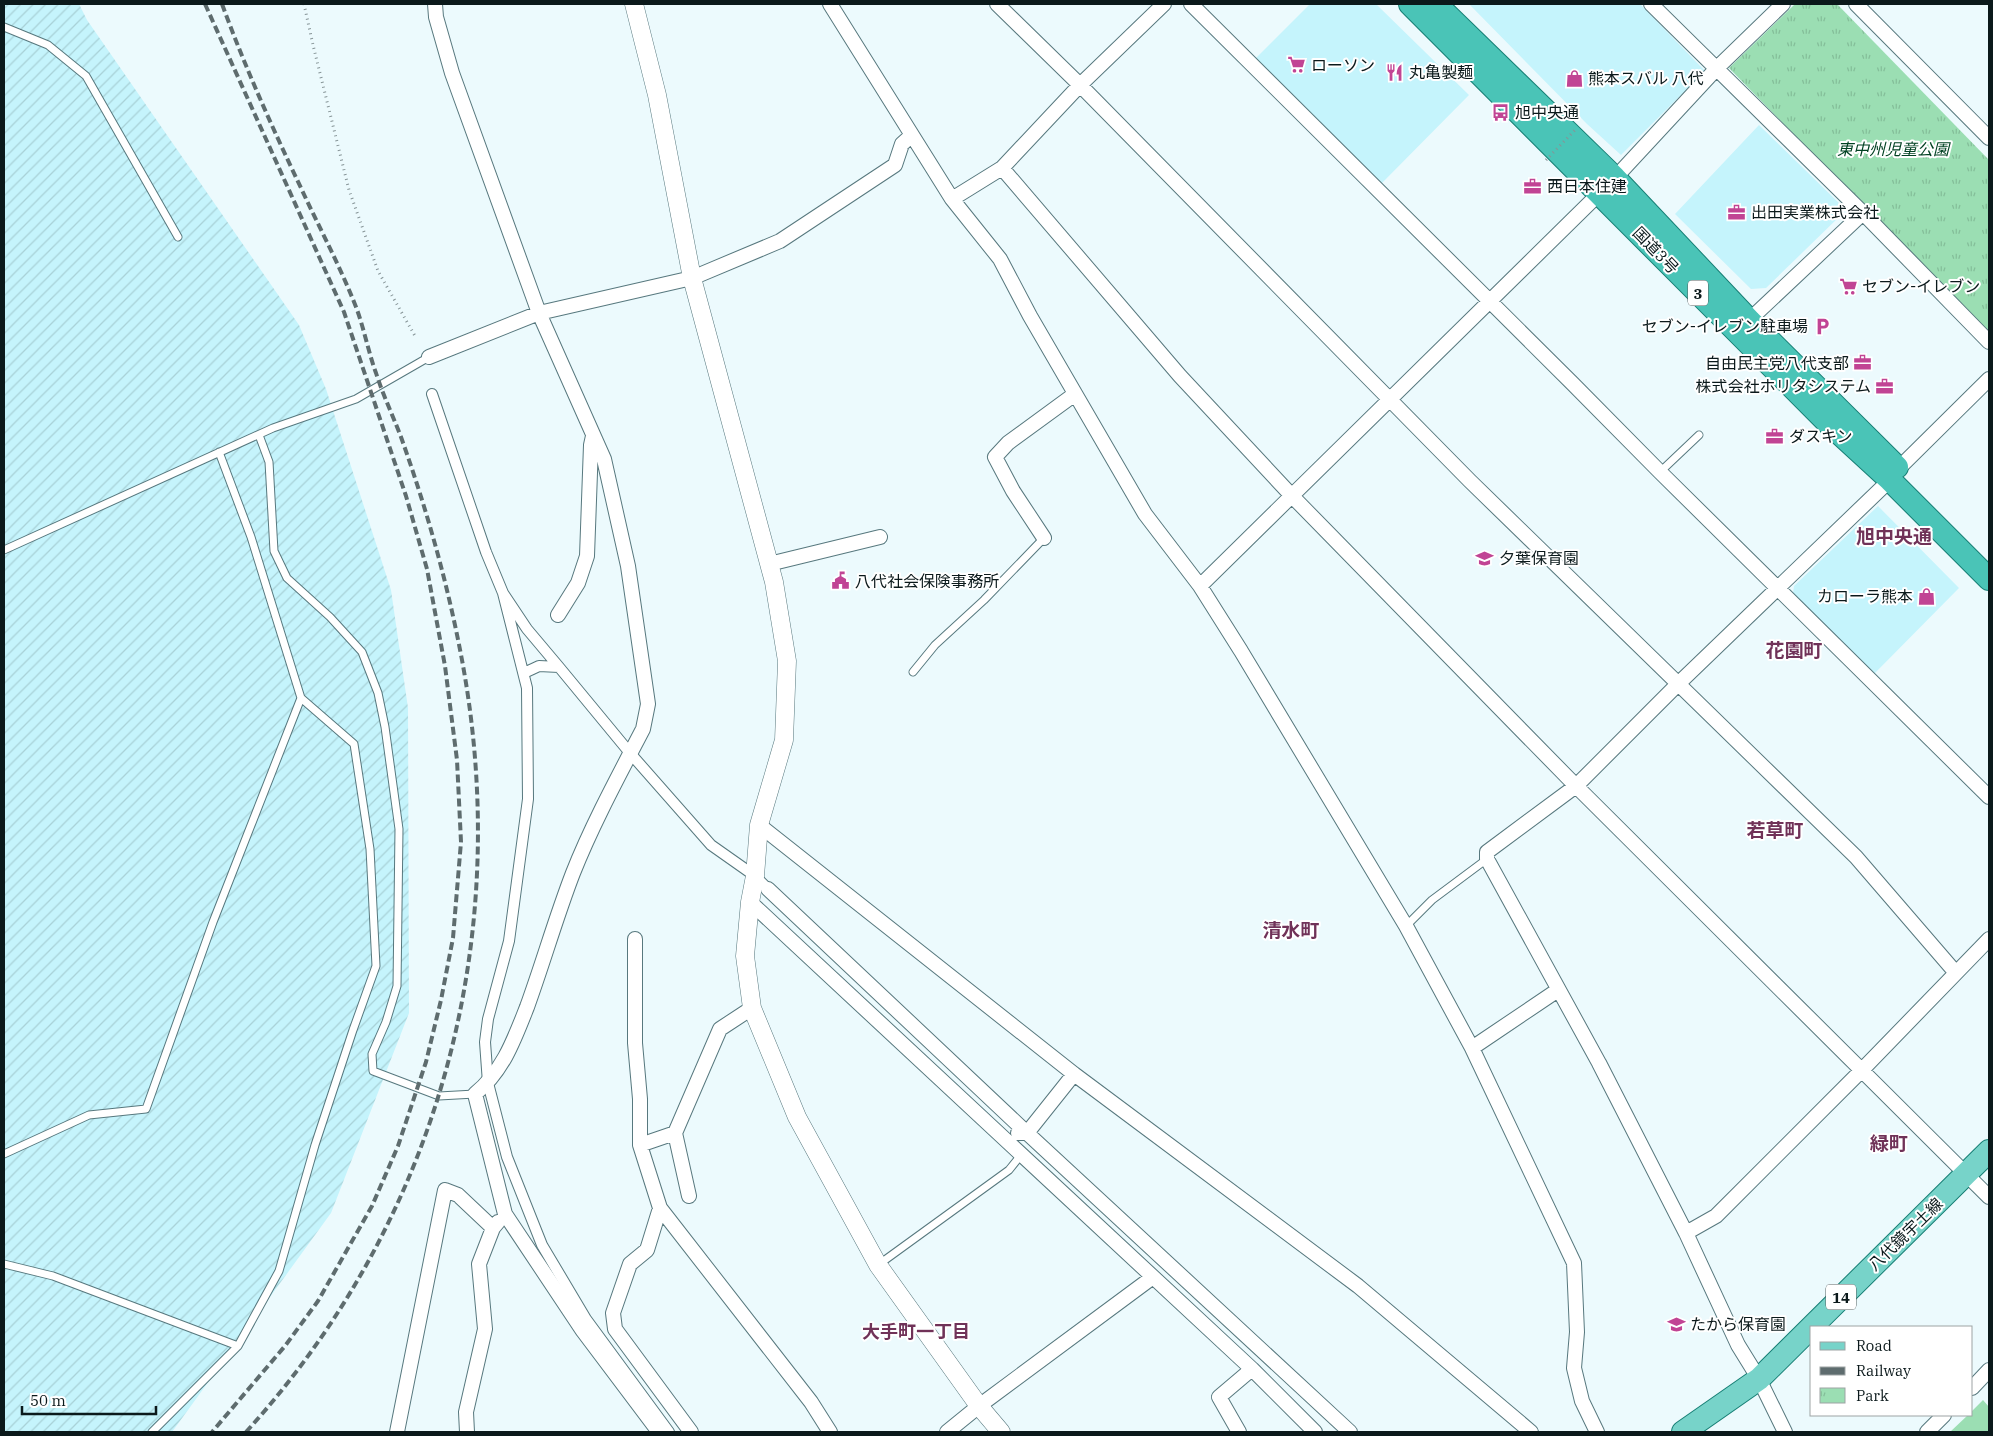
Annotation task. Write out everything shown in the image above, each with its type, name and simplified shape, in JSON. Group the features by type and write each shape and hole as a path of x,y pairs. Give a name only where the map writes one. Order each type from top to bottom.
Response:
{"highway":[{"name":"国道3号","path":"1410,4 1607,185"},
{"name":"国道3号","path":"1436,4 1743,326 1829,424 1895,474 1989,558"},
{"name":"国道3号","path":"1895,474 1989,579"}],"main road":[{"name":"八代鏡宇土線","path":"1813,1326 1989,1152"},
{"name":"八代鏡宇土線","path":"1683,1432 1759,1379 1810,1328"}],"street":[{"path":"435,4 436,17 452,72 539,313 604,459 628,566 648,704 643,729 574,873 542,966 511,1047 501,1066 488,1083 475,1094 504,1214 583,1331 659,1432"},
{"path":"634,4 656,95 692,278 769,564 781,619 787,661 784,740 758,825 755,876 750,902 745,956 752,1008 797,1116 878,1265 979,1406 1001,1432"},
{"path":"830,4 952,199 1000,258 1030,316 1145,514 1200,586 1406,926 1472,1048 1574,1263 1577,1332 1574,1368 1582,1401 1597,1432"},
{"path":"997,4 1080,85 1470,481 1856,857 1956,973"},
{"path":"952,199 1002,168 1080,85 1164,4"},
{"path":"1191,4 1989,797"},
{"path":"1651,4 1863,213 1989,342"},
{"path":"1200,586 1391,400 1607,185 1717,68 1783,4"},
{"path":"1856,4 1989,138"},
{"path":"429,356 539,313 692,278 780,241 894,165 902,144 912,135"},
{"path":"1002,168 1180,376 1292,496 1576,786 1989,1197"},
{"path":"1743,326 1863,213"},
{"path":"1785,1432 1759,1379 1738,1345 1686,1233 1599,1063 1486,859 1486,852 1576,786 1678,684 1779,589 1989,379"},
{"path":"432,394 486,552 503,593 527,688 528,799 509,941 488,1019 485,1042 488,1083 506,1156 542,1245 586,1319 669,1432"},
{"path":"1044,538 1013,491 995,457 1008,443 1076,394"},
{"path":"558,615 578,583 587,556 591,445 593,435"},
{"path":"769,564 880,537"},
{"path":"503,593 559,667 630,753 711,845 755,876 1026,1133 1350,1432"},
{"path":"524,673 539,666 559,667"},
{"path":"758,825 1074,1074 1358,1286 1531,1432"},
{"path":"750,902 1252,1369 1315,1432"},
{"path":"635,939 635,1043 640,1099 640,1145 660,1208 811,1402 830,1432"},
{"path":"1686,1233 1716,1216 1862,1071 1989,939"},
{"path":"1472,1048 1558,990"},
{"path":"689,1196 675,1133 720,1029 752,1008"},
{"path":"1026,1133 1074,1074"},
{"path":"640,1145 675,1133"},
{"path":"1017,1151 1018,1133 1026,1133"},
{"path":"397,1432 444,1190 458,1195 493,1228"},
{"path":"660,1208 647,1250 630,1264 613,1313 615,1329 692,1432"},
{"path":"467,1432 466,1412 485,1329 479,1264 493,1228 504,1214"},
{"path":"947,1432 979,1406 1153,1277"},
{"path":"1239,1432 1219,1397 1252,1369"},
{"path":"1973,1387 1989,1370"},
{"path":"1927,1432 1943,1416"}],"lane":[{"path":"4,27 48,45 86,76 178,237"},
{"path":"4,550 219,452 356,399 429,356"},
{"path":"259,435 269,462 274,551 287,578 330,617 362,652 378,694 385,728 399,829 397,986 386,1022 372,1054 373,1071 439,1096 475,1094"},
{"path":"1660,472 1699,435"},
{"path":"152,1432 238,1346 279,1271 315,1145 352,1030 376,966 370,849 354,744 301,698 251,537 219,452"},
{"path":"913,672 935,645 984,600 1044,538"},
{"path":"4,1154 89,1115 146,1109 213,922 301,698"},
{"path":"1406,926 1432,900 1486,859"},
{"path":"878,1265 1009,1170 1017,1151"},
{"path":"4,1264 53,1276 238,1346"}],"path":[{"path":"304,4 349,190 378,272 414,336"},
{"path":"1546,160 1577,128"}],"shaded area":[{"path":"4,4 79,4 87,20 299,325 326,389 391,590 408,708 409,1013 331,1213 172,1432 4,1432"},
{"path":"1310,4 1376,4 1469,95 1382,183 1255,59"},
{"path":"1469,4 1640,4 1705,71 1621,155 1587,124"},
{"path":"1759,125 1840,204 1840,216 1766,288 1751,289 1675,214"},
{"path":"1878,506 1959,588 1873,675 1793,593 1794,586"}],"green space":[{"name":"東中州児童公園","path":"1795,4 1837,4 1989,160 1989,335 1729,68"},
{"path":"1983,1400 1989,1407 1989,1432 1950,1432 1967,1416 1973,1416 1973,1410"}],"railway":[{"path":"205,4 344,312 406,496 427,569 445,666 457,760 461,842 453,938 441,1000 426,1062 398,1146 372,1206 318,1301 285,1346 212,1432"},
{"path":"222,4 269,120 350,292 379,381 411,464 436,548 450,604 462,660 476,765 477,869 467,972 446,1072 412,1169 368,1262 313,1350 246,1432"}],"place":[{"name":"ローソン","path":"1297,65"},
{"name":"丸亀製麺","path":"1395,72"},
{"name":"熊本スバル 八代","path":"1574,78"},
{"name":"旭中央通","path":"1501,112"},
{"name":"西日本住建","path":"1533,186"},
{"name":"出田実業株式会社","path":"1737,212"},
{"name":"セブン-イレブン","path":"1848,286"},
{"name":"セブン-イレブン駐車場","path":"1822,326"},
{"name":"自由民主党八代支部","path":"1863,363"},
{"name":"株式会社ホリタシステム","path":"1885,386"},
{"name":"ダスキン","path":"1775,436"},
{"name":"夕葉保育園","path":"1485,558"},
{"name":"八代社会保険事務所","path":"841,581"},
{"name":"カローラ熊本","path":"1927,596"},
{"name":"たから保育園","path":"1676,1324"}],"district":[{"name":"旭中央通","path":"1894,536"},
{"name":"花園町","path":"1794,650"},
{"name":"若草町","path":"1775,830"},
{"name":"清水町","path":"1291,930"},
{"name":"緑町","path":"1889,1143"},
{"name":"大手町一丁目","path":"916,1331"}]}
